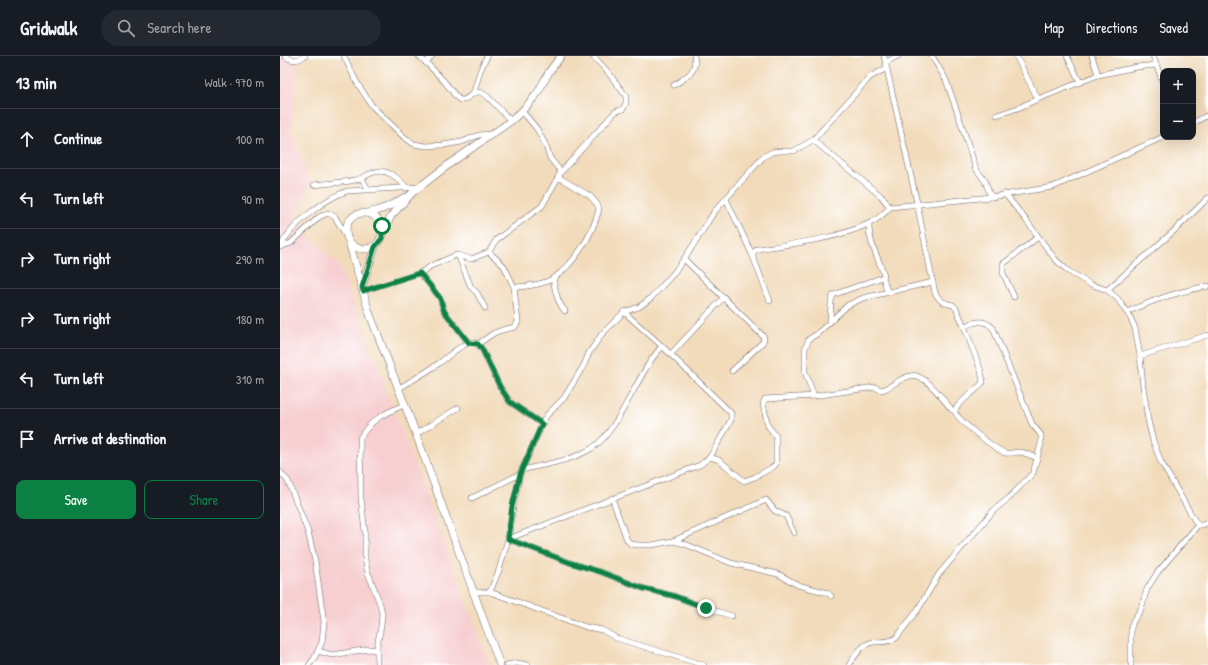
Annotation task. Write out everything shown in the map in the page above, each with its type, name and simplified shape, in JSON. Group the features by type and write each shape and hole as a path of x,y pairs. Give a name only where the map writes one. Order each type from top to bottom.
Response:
{"street":[{"path":"285,56 292,60 298,60 305,56"},
{"path":"344,56 356,81 372,106 404,137 414,144 426,146 443,145 462,142 474,137 492,134"},
{"path":"419,56 445,81 458,99 461,100 465,100 474,92 480,71 487,56"},
{"path":"426,62 432,56"},
{"path":"280,246 285,236 298,224 338,194 347,191 410,190 419,187 511,121 522,111 537,94 549,72 561,56"},
{"path":"363,289 420,273 444,260 458,256 471,259 488,252 496,240 542,206 560,175 615,112 624,109 626,96 608,71 594,56"},
{"path":"674,85 694,69 696,62 694,56"},
{"path":"884,56 917,203 930,265 932,282 936,294 941,301 945,304 953,305 956,308 981,371 983,382 981,386 960,403 955,411"},
{"path":"490,592 499,570 508,539 512,507 521,472 546,416 564,398 584,365 595,342 624,312 639,307 651,298 673,274 714,212 763,157 772,152 799,149 813,140 870,77 898,56"},
{"path":"932,56 946,80 976,169 985,181 991,197"},
{"path":"1016,56 1038,99"},
{"path":"1067,56 1080,82"},
{"path":"1092,56 1098,75"},
{"path":"1153,56 1160,75"},
{"path":"997,115 1018,108 1098,75 1136,67 1156,66"},
{"path":"474,92 480,92 487,96 511,121"},
{"path":"514,286 531,285 553,278 572,261 590,233 599,209 597,204 590,196 560,175 550,158 537,129 522,111"},
{"path":"1196,121 1208,115"},
{"path":"752,254 757,249 840,234 869,224 883,215 890,207 917,203 991,197 1053,187 1160,138"},
{"path":"813,140 881,196 890,207"},
{"path":"314,185 362,179 373,172 385,172 396,177 410,190"},
{"path":"362,179 369,190"},
{"path":"410,190 389,206 375,212 354,216 350,220 346,231 369,312 416,434 472,592 500,665"},
{"path":"363,289 375,247 379,243 391,216 410,190"},
{"path":"1005,194 1055,259 1068,272 1090,284 1107,290 1117,298 1127,312 1135,328 1152,441 1174,487 1198,524"},
{"path":"1107,290 1208,198"},
{"path":"726,199 752,254 770,302"},
{"path":"365,213 376,217 382,226 383,232"},
{"path":"280,246 290,243 319,217 328,214 335,217 348,239 358,249 364,250 375,247"},
{"path":"869,224 869,231 880,263 887,291"},
{"path":"1014,297 1003,273 1003,264 1038,237"},
{"path":"398,389 438,365 469,343 478,344 494,333 517,325 514,286 504,266 488,252"},
{"path":"458,256 471,287 477,294 484,308"},
{"path":"684,259 764,337 763,342 732,371"},
{"path":"420,273 440,298 444,311 469,343"},
{"path":"830,322 831,302 833,295 883,277"},
{"path":"553,278 560,306 565,311"},
{"path":"814,396 805,372 805,349 809,339 817,334 848,305 863,298 887,291 932,282"},
{"path":"1127,312 1172,294 1208,286"},
{"path":"671,354 724,297"},
{"path":"508,539 700,465 710,457 731,420 731,413 671,354 624,312"},
{"path":"849,665 858,650 870,643 892,641 896,638 917,611 939,574 994,510 1009,498 1033,473 1042,444 1041,435 1032,424 992,328 987,322 983,321 964,326"},
{"path":"1140,356 1208,335"},
{"path":"478,344 482,349 500,387 510,402 542,424"},
{"path":"472,498 521,472 570,458 591,449 603,440 621,412 648,364 662,346"},
{"path":"710,457 719,460 744,481 755,478 773,467 776,461 776,436 768,426 763,404 765,399 814,396 875,387 880,390 911,375 918,375 926,380 952,410 955,411 961,421 998,449 1006,453 1021,452 1037,458"},
{"path":"377,665 377,650 382,614 378,598 367,570 365,559 365,532 361,498 360,438 365,430 382,414 404,405"},
{"path":"416,434 458,408"},
{"path":"280,472 288,481 308,532 315,561 324,622 322,642 314,659 309,665"},
{"path":"612,498 627,540 631,544 652,545 673,541 766,500 775,511 786,516 794,533"},
{"path":"1198,524 1202,525 1208,523"},
{"path":"1131,665 1133,621 1141,608 1147,589 1157,573 1198,524"},
{"path":"508,539 642,588 674,596 732,616"},
{"path":"673,541 686,544 731,563 778,574 798,585 828,593 831,596"},
{"path":"472,592 490,592 586,627 602,630 616,638 704,665"},
{"path":"318,651 332,655 369,649 377,650"},
{"path":"507,665 516,663 528,665"}],"shaded area":[{"path":"280,56 295,56 298,60 291,131 310,183 294,219 298,224 303,224 304,231 339,265 490,665 280,665"}],"route":[{"path":"382,226 382,238 375,247 362,287 363,291 420,273 440,298 444,311 469,343 478,344 482,349 500,387 510,402 542,424 520,474 512,507 508,539 642,588 674,596 706,608"}]}
